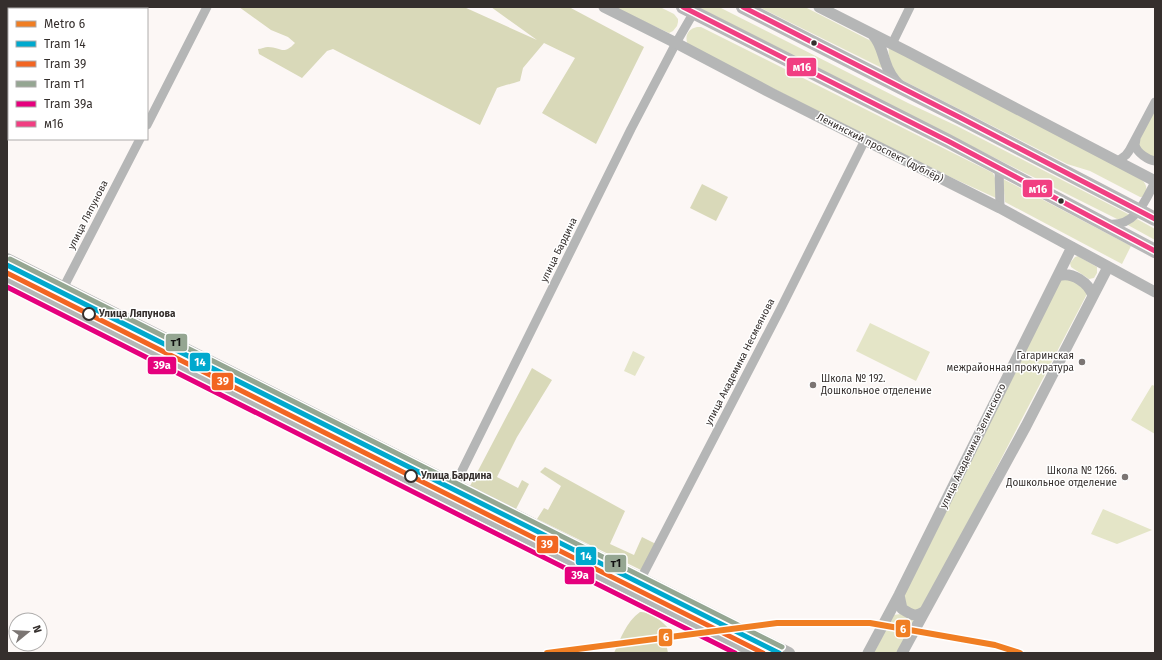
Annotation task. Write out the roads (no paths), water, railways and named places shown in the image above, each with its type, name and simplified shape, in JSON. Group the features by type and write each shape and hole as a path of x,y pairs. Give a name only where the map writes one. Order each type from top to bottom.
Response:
{"main road":[{"path":"743,7 1155,219"},
{"path":"689,10 874,103 1155,251"},
{"path":"7,259 789,653"},
{"path":"7,277 756,653"}],"street":[{"path":"148,122 207,7"},
{"path":"819,7 1118,161 1155,182 1136,215 1129,220 1114,225 1104,224"},
{"path":"892,44 910,7"},
{"name":"Ленинский проспект (дублёр)","path":"608,8 769,92 1000,208 1155,292"},
{"name":"улица Бардина","path":"448,499 628,136 676,43 689,10"},
{"path":"871,33 879,43 885,62 893,78 904,89"},
{"path":"1118,161 1126,155 1155,102"},
{"path":"1136,138 1135,145 1144,157 1155,161"},
{"name":"улица Ляпунова","path":"56,302 139,140"},
{"name":"улица Академика Несмеянова","path":"634,592 781,308 865,140"},
{"path":"999,168 1000,208"},
{"name":"улица Академика Зелинского","path":"868,653 899,595 1072,247"},
{"path":"902,653 1026,426 1108,267"},
{"path":"1058,276 1063,274 1070,275 1086,284 1091,290 1093,296"},
{"path":"899,595 902,609 914,616 925,611"},
{"path":"890,611 901,610 905,612 916,619 918,625"}],"metro line":[{"name":"6","path":"547,653 777,623 870,623 995,645 1020,653"}],"tram line":[{"name":"т1","path":"10,259 782,647"},
{"name":"14","path":"7,265 779,653"},
{"name":"39","path":"7,273 763,653"},
{"name":"39а","path":"7,287 735,653"}],"place":[{"name":"Улица Ляпунова","path":"89,314"},
{"name":"Гагаринская межрайонная прокуратура","path":"1082,362"},
{"name":"Школа № 192. Дошкольное отделение","path":"813,385"},
{"name":"Улица Бардина","path":"411,476"},
{"name":"Школа № 1266. Дошкольное отделение","path":"1125,477"}]}
